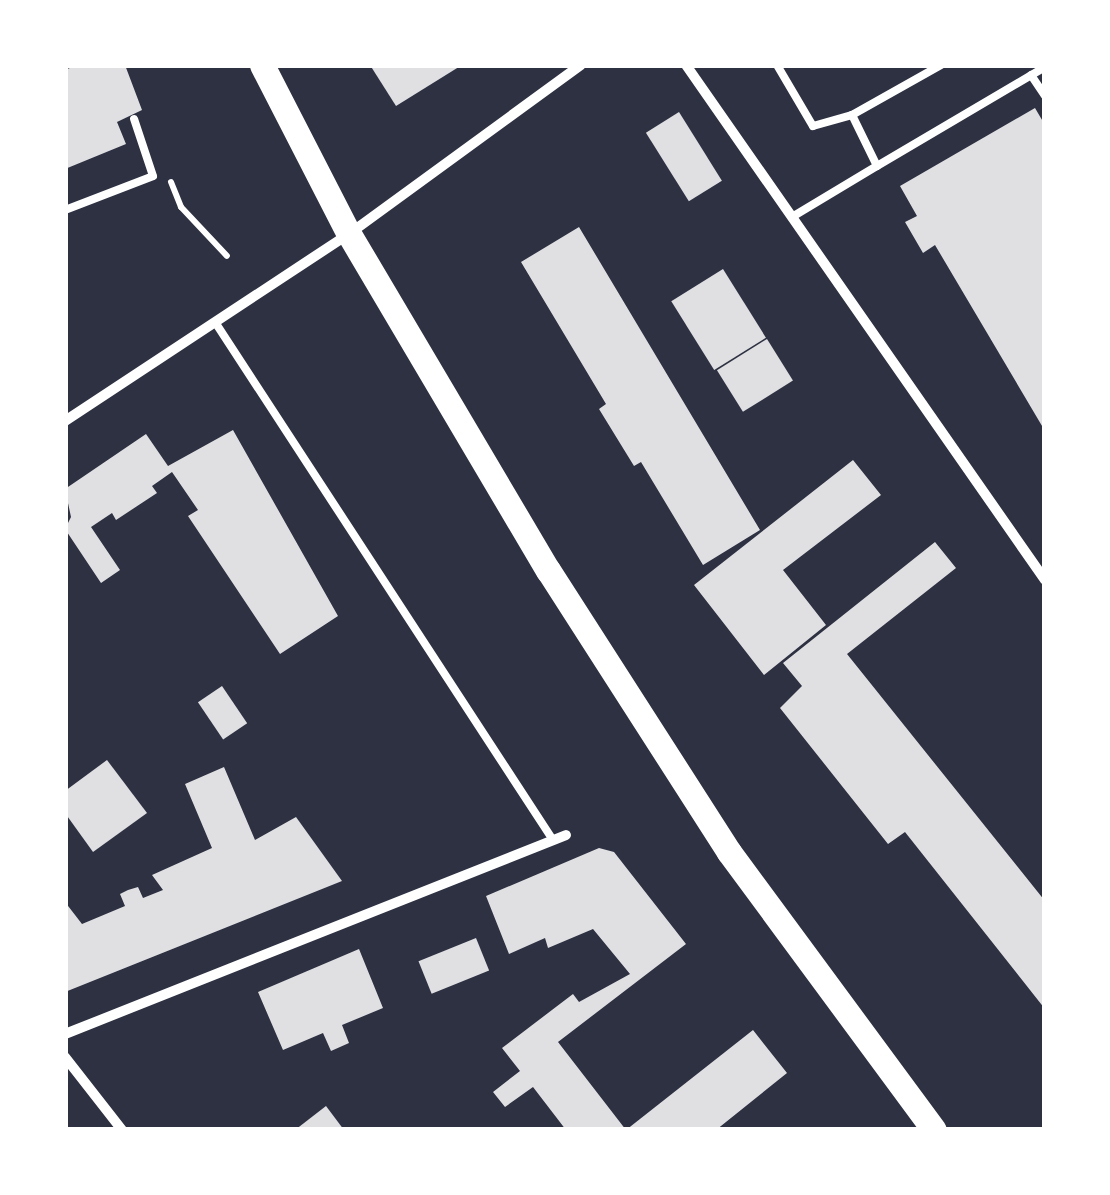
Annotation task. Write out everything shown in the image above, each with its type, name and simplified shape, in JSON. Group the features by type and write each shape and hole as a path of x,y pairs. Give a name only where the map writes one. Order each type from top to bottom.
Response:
{"main road":[{"path":"262,65 349,234 548,570 728,852 934,1130"}],"street":[{"path":"67,414 349,234 581,65"},
{"path":"686,65 1045,580"},
{"path":"65,1034 566,834"},
{"path":"65,1057 122,1130"}],"lane":[{"path":"790,65 779,68 813,126 852,115 941,65"},
{"path":"792,217 1045,67"},
{"path":"1031,75 1045,96"},
{"path":"852,115 877,166"},
{"path":"65,210 153,176 134,119"},
{"path":"215,322 552,840"}],"path":[{"path":"150,166 163,161 181,207 227,256"}],"building":[{"path":"77,65 125,65 142,110 117,122 126,144 65,169 65,70"},
{"path":"370,65 462,65 396,106"},
{"path":"1035,108 1045,125 1045,431 935,245 923,253 905,222 917,216 900,186"},
{"path":"679,112 722,181 689,201 646,133"},
{"path":"579,227 760,530 703,565 641,462 634,466 599,409 606,404 521,262"},
{"path":"723,269 766,338 714,370 671,301"},
{"path":"767,339 793,381 743,412 717,370"},
{"path":"233,430 338,616 280,654 188,516 198,510 172,472 152,486 157,493 116,520 112,513 91,527 120,570 101,583 65,529 71,517 65,489 146,434 168,466"},
{"path":"853,460 881,495 783,570 826,625 764,675 694,585"},
{"path":"935,542 956,568 847,654 1045,901 1045,1009 905,832 888,844 780,708 802,686 783,663"},
{"path":"222,686 247,723 223,740 198,702"},
{"path":"107,760 147,813 93,852 65,813 65,791"},
{"path":"224,767 255,840 296,817 342,881 65,992 65,902 82,924 125,906 120,894 128,890 138,887 143,898 163,890 152,875 212,848 185,784"},
{"path":"599,848 614,852 686,944 558,1042 626,1130 566,1130 533,1087 505,1107 493,1092 520,1071 502,1048 573,994 579,1002 630,974 593,929 548,948 545,938 509,954 486,896"},
{"path":"476,938 489,970 432,994 419,961"},
{"path":"359,949 383,1008 342,1025 349,1043 331,1051 323,1033 283,1050 258,992"},
{"path":"753,1030 787,1073 716,1130 626,1130"},
{"path":"326,1106 344,1130 295,1130"}]}
